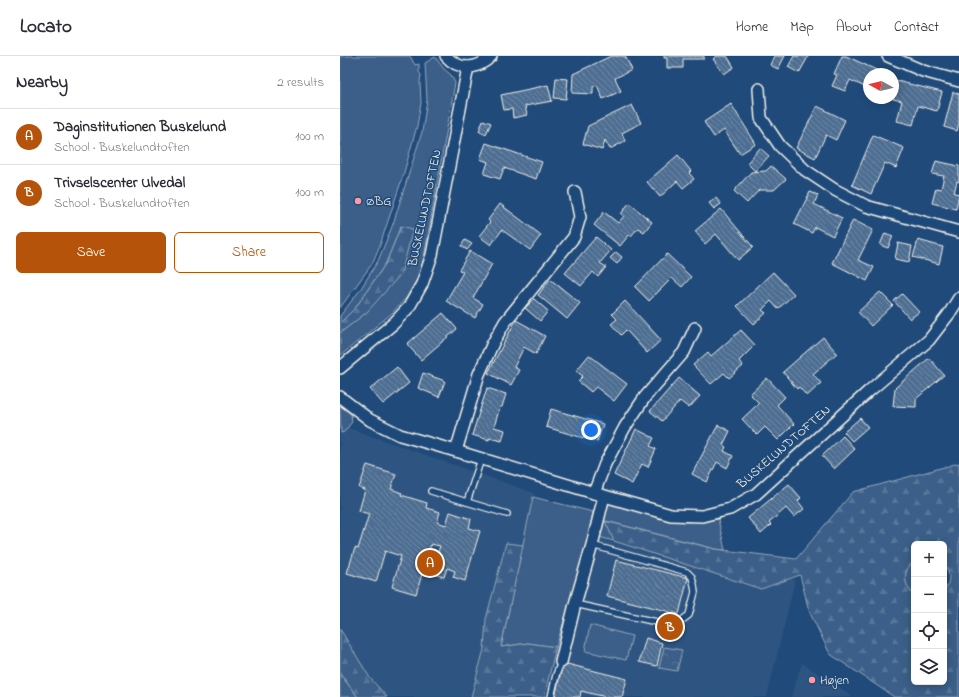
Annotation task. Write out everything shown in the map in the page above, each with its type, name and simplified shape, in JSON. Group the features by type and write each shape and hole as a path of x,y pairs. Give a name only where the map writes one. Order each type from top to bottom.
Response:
{"street":[{"path":"446,56 458,65 468,67 477,66 486,61 490,56"},
{"path":"888,56 923,71 959,81"},
{"name":"BUSKELUNDTOFTEN","path":"340,368 394,323 409,307 422,284 432,255 468,67"},
{"path":"759,89 762,118 780,146 805,170 835,190 866,206 959,232"},
{"path":"456,451 479,374 493,343 505,322 574,237 580,217 575,192"},
{"name":"BUSKELUNDTOFTEN","path":"340,397 370,420 400,435 672,515 702,516 730,509 756,494 869,391 954,317 959,298"},
{"path":"561,662 575,604 592,545 605,464 624,427 645,397 684,352 695,328"}],"lane":[{"path":"467,502 481,458"},
{"path":"431,491 507,514"},
{"path":"575,604 661,623 681,621 689,615 695,592 692,577 687,572 592,545"},
{"path":"551,697 556,675 561,662"}],"shaded area":[{"path":"340,425 534,493 493,697 387,697 370,678 340,629"},
{"path":"587,512 795,580 767,697 538,697"},
{"name":"Højen","path":"802,663 854,697 791,697"}],"green space":[{"name":"ØBG","path":"340,56 410,56 415,65 419,64 419,72 421,75 421,103 417,126 403,176 380,245 372,264 340,308"},
{"path":"435,57 444,69 451,75 455,83 420,274 407,297 392,313 340,356 340,333 367,312 401,226 386,263 356,307 340,323 340,316 360,290 378,261 393,224 422,132 427,100 425,63"},
{"path":"401,226 413,229 401,274 367,312 340,333 340,323 356,307 386,263"},
{"path":"340,406 351,414 352,422 344,432 341,433"},
{"path":"959,463 959,697 894,697 830,654 809,611 800,575 761,589 614,541 605,521 715,549 796,559 853,492"},
{"path":"533,497 593,512 586,548 556,647 528,643 501,647"},
{"path":"606,502 667,519 687,522 718,519 725,550 606,521 614,541 599,537"},
{"path":"506,543 523,545 501,647 528,643 556,647 544,697 471,697 484,649 486,619"},
{"path":"911,564 911,592 905,578 907,569"},
{"path":"590,625 632,636 626,660 585,651"},
{"path":"340,629 370,678 387,697 358,697 340,674"},
{"path":"664,647 682,650 677,671 659,668"},
{"path":"340,674 358,697 340,697"}],"building":[{"path":"611,56 625,56 632,70 615,78 621,91 603,99 597,85 593,87 593,94 572,93 573,74"},
{"path":"664,56 704,56 704,59 683,59 683,68 667,68 667,58 664,58"},
{"path":"717,56 727,56 734,67 724,74 713,59"},
{"path":"774,56 785,56 778,69 770,65"},
{"path":"794,56 808,57 799,73 788,67"},
{"path":"842,56 846,56 872,68 863,68 863,86 850,80 845,91 832,86 837,75 834,74"},
{"path":"556,78 568,79 566,99 554,98"},
{"path":"899,81 942,92 937,111 918,106 913,125 897,121 902,101 899,100"},
{"path":"548,85 552,101 525,106 527,115 513,118 512,109 504,110 501,95"},
{"path":"953,92 959,94 959,123 957,131 944,127"},
{"path":"731,104 756,144 740,154 724,130 714,137 704,122"},
{"path":"632,105 641,123 622,133 625,141 610,149 605,140 602,150 583,144 588,126"},
{"path":"817,106 845,120 836,140 826,135 815,158 796,148"},
{"path":"483,120 491,123 486,134 479,131"},
{"path":"873,135 904,148 896,168 885,163 871,194 852,185"},
{"path":"486,143 542,162 536,179 504,168 500,179 484,174 488,162 480,159"},
{"path":"760,148 769,156 755,171 747,163"},
{"path":"678,155 691,171 689,173 694,179 683,188 677,181 660,197 647,182"},
{"path":"936,161 959,166 959,182 957,181 954,193 959,194 956,209 932,203 936,188 941,189 944,176 932,174"},
{"path":"771,166 786,179 774,190 759,190 747,203 734,191 751,172 766,171"},
{"path":"810,192 818,195 814,204 842,218 833,236 815,227 812,233 794,224"},
{"path":"716,198 721,204 714,209 709,203"},
{"path":"629,203 652,222 644,232 638,228 631,236 629,235 620,246 594,225 604,212 618,223 624,216 621,214"},
{"path":"500,204 541,235 530,250 502,230 491,245 479,236 490,222 488,220"},
{"path":"721,209 753,247 738,260 716,234 705,244 695,231"},
{"path":"853,220 873,230 858,260 874,267 867,281 832,263"},
{"path":"885,233 893,236 888,248 880,245"},
{"path":"596,237 611,250 600,263 606,267 598,277 593,272 581,286 565,273"},
{"path":"465,240 472,244 467,250 461,246"},
{"path":"918,240 943,247 939,264 913,257"},
{"path":"898,243 912,246 909,262 895,259"},
{"path":"470,251 492,264 473,298 483,304 475,318 446,301 463,272 459,270"},
{"path":"616,252 622,257 617,264 610,258"},
{"path":"667,254 691,277 682,287 672,278 649,301 635,287"},
{"path":"773,272 794,294 778,309 771,301 762,310 766,313 754,324 737,306"},
{"path":"550,279 580,303 567,319 538,295"},
{"path":"880,292 893,305 871,326 858,312"},
{"path":"902,294 919,312 910,319 894,301"},
{"path":"534,299 548,311 540,321 525,308"},
{"path":"625,301 661,340 647,353 626,330 621,335 611,324 617,319 612,314"},
{"path":"443,313 457,329 421,360 407,344"},
{"path":"516,320 545,336 536,354 524,347 514,367 519,370 511,385 488,373"},
{"path":"741,330 755,345 739,361 743,366 729,378 724,373 711,384 693,365 708,352 711,356"},
{"path":"823,337 837,353 813,374 821,383 807,396 799,387 797,389 783,372"},
{"path":"589,355 627,384 614,401 596,387 591,392 578,381 583,376 576,371"},
{"path":"929,358 944,375 916,399 916,407 893,406 895,388"},
{"path":"397,367 409,383 383,404 370,389"},
{"path":"423,373 445,381 439,397 418,388"},
{"path":"679,378 700,396 689,408 680,401 662,421 650,411"},
{"path":"767,378 785,397 777,405 794,424 778,440 765,427 757,435 742,419 759,403 750,394"},
{"path":"487,388 506,394 494,427 505,430 502,441 489,438 489,440 472,435"},
{"path":"551,409 603,424 597,442 546,427"},
{"path":"860,418 868,427 852,441 844,432"},
{"path":"718,425 730,431 723,445 726,447 724,451 733,456 727,468 717,462 707,482 692,474"},
{"path":"636,429 654,438 650,446 656,449 648,467 642,464 632,484 614,475"},
{"path":"843,436 855,449 834,469 822,456"},
{"path":"367,465 396,474 391,489 402,493 401,495 427,503 426,508 440,512 437,522 446,525 450,512 471,519 469,528 480,531 465,581 453,577 455,571 447,568 444,577 431,573 440,546 431,544 416,594 392,587 401,556 385,551 376,582 347,573 355,548 358,549 369,514 359,511 365,490 359,488"},
{"path":"789,484 801,498 798,501 804,509 794,517 786,508 769,523 771,525 761,534 748,518"},
{"path":"616,560 688,578 679,614 607,596"},
{"path":"646,638 662,643 657,666 639,662"},
{"path":"563,663 627,679 622,697 606,697 581,691 580,697 555,697"}],"place":[{"name":"ØBG","path":"358,201"},
{"name":"Daginstitutionen Buskelund","path":"430,563"},
{"name":"Trivselscenter Ulvedal","path":"670,627"},
{"name":"Højen","path":"812,680"}]}
